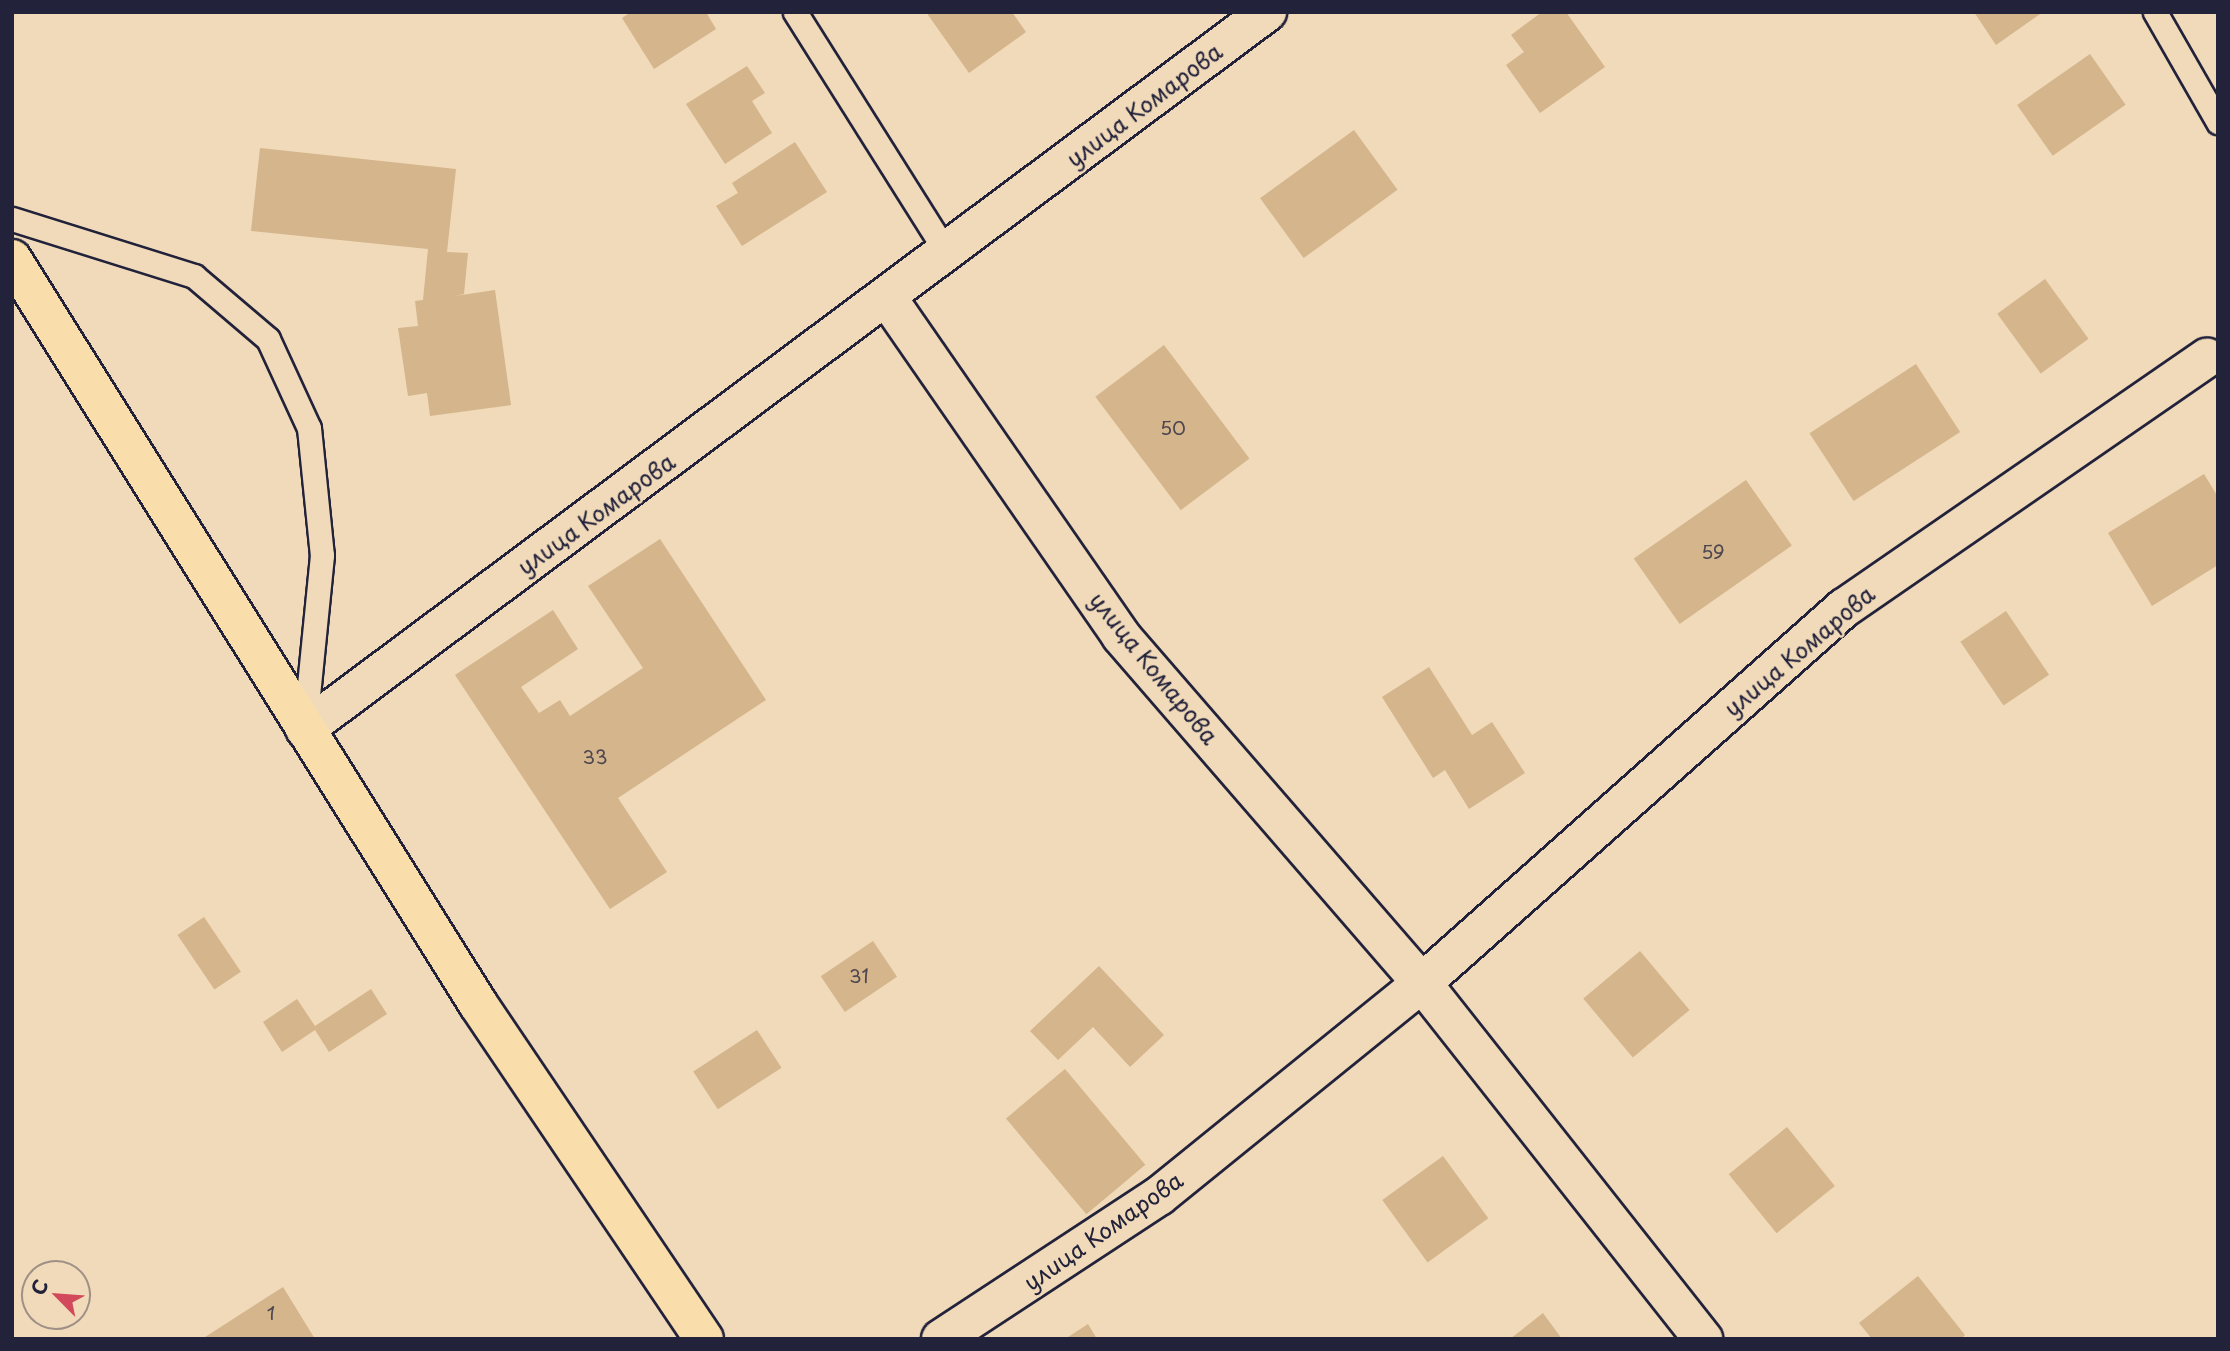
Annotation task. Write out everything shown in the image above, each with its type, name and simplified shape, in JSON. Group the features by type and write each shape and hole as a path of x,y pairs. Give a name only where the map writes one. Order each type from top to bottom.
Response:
{"highway":[{"path":"12,259 478,1004 704,1339"}],"street":[{"name":"улица Комарова","path":"305,729 888,299 1267,12"},
{"name":"улица Комарова","path":"888,299 1121,636 1422,983 1703,1339"},
{"name":"улица Комарова","path":"940,1339 1159,1196 1422,983 1844,608 2214,356"}],"lane":[{"path":"795,12 947,253"},
{"path":"2155,12 2218,122"},
{"path":"12,219 194,276 268,339 309,428 322,555 305,729"}],"building":[{"path":"631,12 706,12 716,29 654,69 622,18"},
{"path":"926,12 1012,12 1026,32 969,73"},
{"path":"1542,12 1566,12 1605,67 1540,113 1506,65 1524,52 1511,35"},
{"path":"1974,12 2043,12 1996,45"},
{"path":"2090,54 2126,105 2053,156 2017,105"},
{"path":"747,66 765,93 752,101 772,133 725,164 686,104"},
{"path":"1354,130 1397,190 1304,258 1260,198"},
{"path":"795,142 827,192 742,246 716,206 738,193 732,183"},
{"path":"260,148 456,169 447,252 468,253 464,294 455,296 495,290 511,405 430,416 427,393 408,396 398,328 418,326 415,301 423,300 428,249 251,231"},
{"path":"2045,279 2088,339 2041,374 1997,314"},
{"path":"1164,345 1249,458 1181,510 1095,397"},
{"path":"1916,364 1960,432 1854,501 1809,433"},
{"path":"2204,474 2218,497 2218,565 2152,606 2108,533"},
{"path":"1746,480 1792,546 1680,624 1634,559"},
{"path":"660,539 766,700 618,798 667,872 610,909 455,675 553,610 578,649 521,687 539,713 560,700 570,716 643,668 588,586"},
{"path":"2006,611 2049,675 2003,706 1960,642"},
{"path":"1429,667 1472,735 1492,722 1525,773 1469,809 1445,770 1433,778 1382,697"},
{"path":"204,917 241,972 214,990 177,935"},
{"path":"873,941 897,977 845,1012 821,976"},
{"path":"1640,951 1689,1010 1633,1058 1583,999"},
{"path":"1099,966 1164,1035 1130,1067 1093,1027 1058,1060 1030,1031"},
{"path":"371,989 387,1014 329,1052 315,1030 282,1052 263,1022 297,999 315,1026"},
{"path":"757,1030 782,1068 718,1109 693,1071"},
{"path":"1065,1069 1145,1165 1086,1214 1006,1118"},
{"path":"1787,1127 1835,1186 1777,1233 1729,1174"},
{"path":"1443,1156 1488,1218 1428,1262 1382,1200"},
{"path":"1918,1276 1965,1335 1961,1339 1872,1339 1859,1323"},
{"path":"283,1287 315,1339 202,1339"},
{"path":"1543,1313 1562,1339 1510,1339"},
{"path":"1088,1324 1097,1339 1065,1339"}]}
